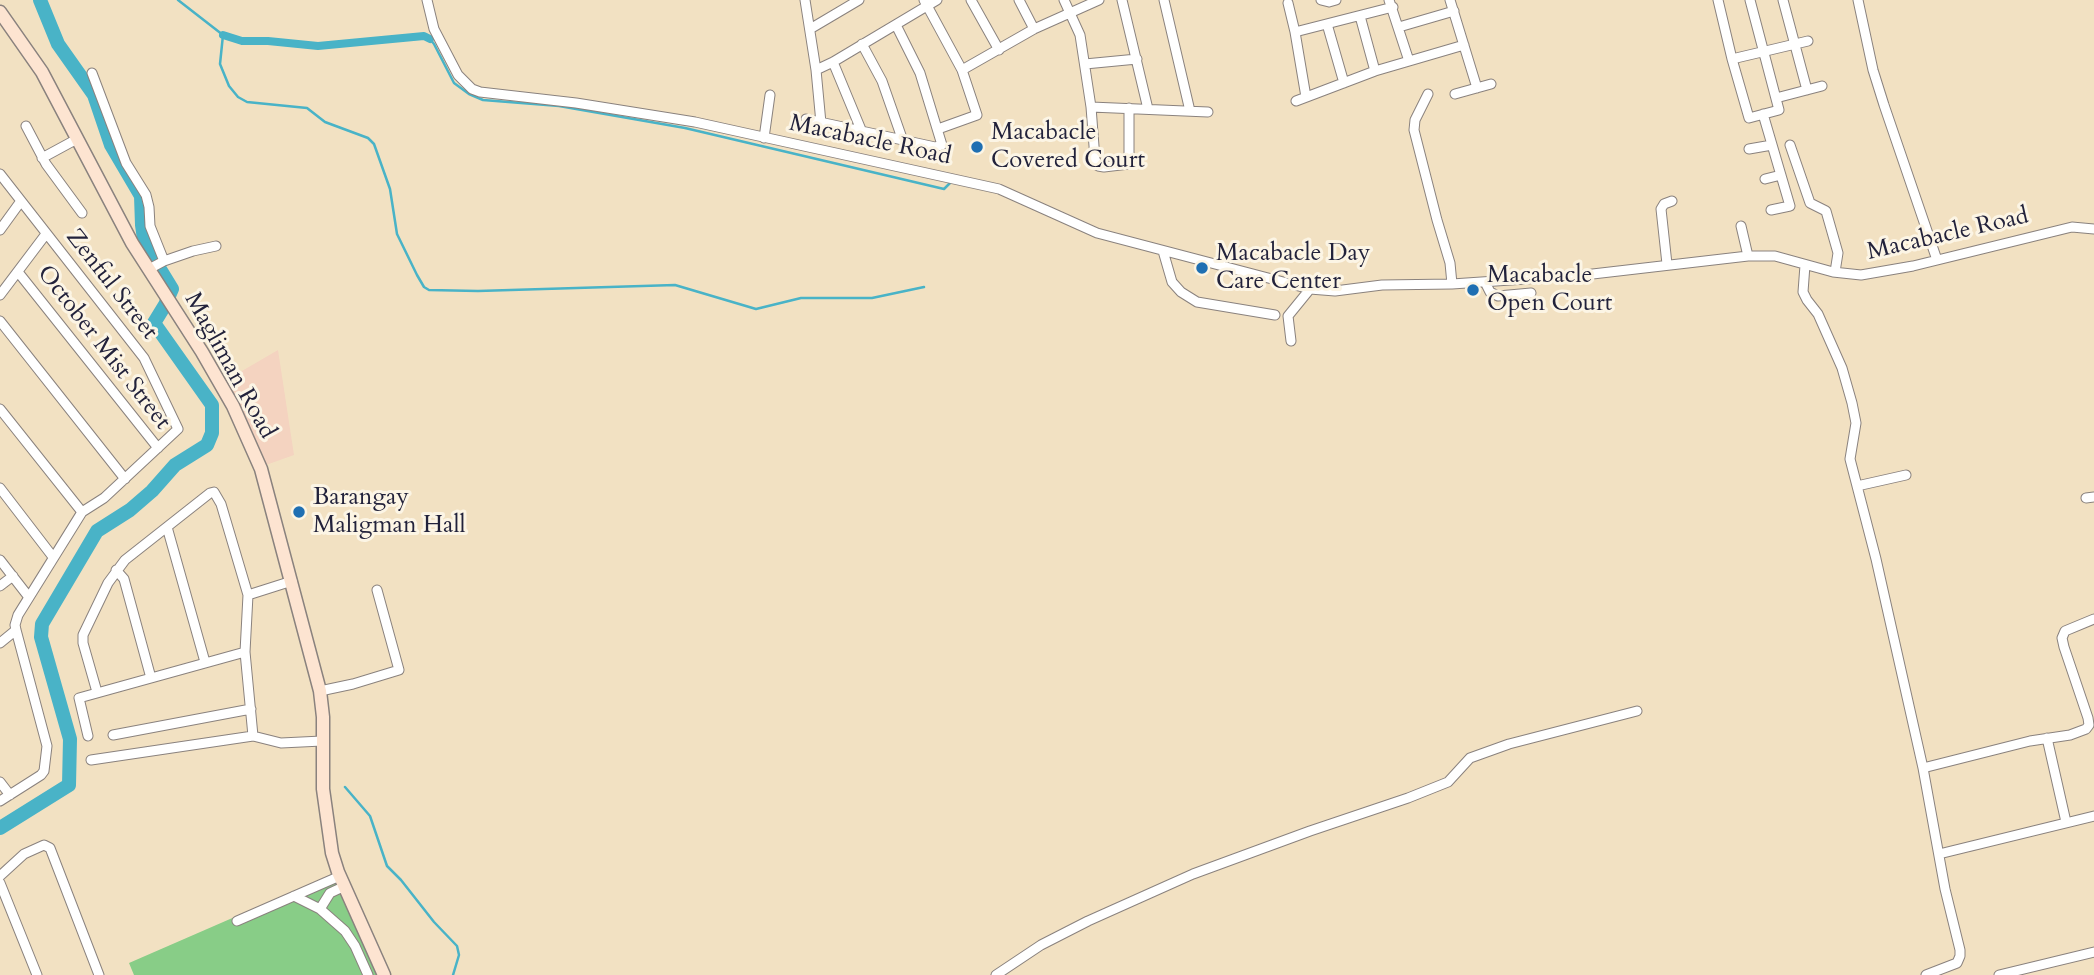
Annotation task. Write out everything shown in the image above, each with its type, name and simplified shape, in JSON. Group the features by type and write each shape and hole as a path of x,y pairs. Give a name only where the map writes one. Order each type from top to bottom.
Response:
{"street":[{"name":"Macabacle Road","path":"427,0 434,29 458,75 472,89 480,92 576,103 695,122 999,189 1097,233 1310,289 1335,290 1382,285 1452,284 1584,275 1748,256 1774,256 1835,272 1861,275 2072,228 2094,229"},
{"path":"806,0 821,123"},
{"path":"810,29 859,0"},
{"path":"816,69 833,62 896,24 926,2 937,0"},
{"path":"971,0 999,50"},
{"path":"1018,0 1034,29"},
{"path":"1065,0 1080,36 1098,166 1129,164 1129,108"},
{"path":"962,70 1034,29 1100,0"},
{"path":"1122,0 1148,109"},
{"path":"1164,0 1190,111"},
{"path":"1321,0 1336,0"},
{"path":"1450,0 1477,88"},
{"path":"1717,0 1749,118 1779,110 1750,0"},
{"path":"1783,0 1807,90"},
{"path":"1858,0 1873,70 1937,260"},
{"path":"926,2 962,70 977,115 938,129"},
{"path":"1288,2 1295,32 1301,99 1375,71 1464,44"},
{"path":"1295,32 1360,16 1391,4 1409,61"},
{"path":"1399,27 1454,11"},
{"name":"Magliman Road","path":"0,12 42,72 132,243 157,264 166,297 202,352 246,433 261,469 323,707 322,766 325,814 332,853 384,975"},
{"path":"1360,16 1375,71"},
{"path":"806,119 903,141 939,147 942,145 920,74 896,24"},
{"path":"1327,24 1344,83"},
{"path":"1732,58 1808,41"},
{"path":"863,44 882,81 903,141"},
{"path":"1085,64 1137,59"},
{"path":"833,62 862,132"},
{"path":"92,73 126,163 146,195 157,264 216,246"},
{"path":"1455,94 1490,84"},
{"path":"1776,98 1822,86"},
{"path":"764,138 770,94"},
{"path":"1428,94 1415,120 1414,130 1450,263 1452,284"},
{"path":"1091,107 1208,112"},
{"path":"1763,114 1790,206 1770,210"},
{"path":"26,126 42,158 82,213"},
{"path":"42,158 77,139"},
{"path":"1749,149 1772,145"},
{"path":"1790,145 1810,203 1826,211 1838,253 1835,272"},
{"name":"Zenful Street","path":"0,174 144,358 178,429 158,448"},
{"path":"1765,179 1781,175"},
{"path":"0,230 21,201"},
{"path":"1667,264 1661,209 1664,204 1672,201"},
{"path":"1741,226 1748,256"},
{"path":"0,295 46,234"},
{"path":"1163,251 1172,282 1181,292 1197,302 1275,315"},
{"path":"1805,265 1804,292 1828,335 1842,368 1852,403 1856,423 1850,459 1876,559 1923,768 1960,956 1953,966 1926,975"},
{"name":"October Mist Street","path":"18,272 158,448"},
{"path":"1485,282 1490,292 1498,296 1531,293"},
{"path":"1292,341 1288,316 1310,289"},
{"path":"0,321 125,479"},
{"path":"0,409 82,512"},
{"path":"0,801 41,775 44,771 47,746 16,630 16,620 82,512 104,498 158,448"},
{"path":"1857,486 1906,475"},
{"path":"0,488 54,557"},
{"path":"97,692 83,635 102,593 125,560 210,493 216,494 248,595 245,652 253,736"},
{"path":"167,527 205,662"},
{"path":"0,560 29,596"},
{"path":"116,570 124,579 151,678"},
{"path":"0,586 13,576"},
{"path":"248,595 292,581"},
{"path":"320,691 399,670 377,590"},
{"path":"1923,768 2081,732 2089,724 2063,638 2065,631 2094,619"},
{"path":"0,643 16,630"},
{"path":"88,736 79,698 245,652"},
{"path":"113,736 251,709"},
{"path":"996,975 1041,945 1193,874 1448,782 1470,758 1509,744 1637,711"},
{"path":"91,760 253,736 281,743 322,741"},
{"path":"2047,738 2066,822"},
{"path":"0,782 10,794"},
{"path":"1939,854 2094,816"},
{"path":"0,876 24,854 44,845 50,848 99,975"},
{"path":"237,921 294,896 342,881"},
{"path":"320,909 342,881"},
{"path":"0,883 37,975"},
{"path":"294,896 320,909 336,922 351,939 368,975"},
{"path":"1999,975 2033,971 2094,952"}],"shaded area":[{"path":"278,350 294,455 266,465 243,412 223,382"}],"green space":[{"path":"338,872 384,975 134,975 129,963"}],"waterway":[{"path":"0,828 69,785 70,739 41,637 42,624 97,531 130,510 152,491 175,465 207,445 212,433 212,405 154,323 172,289 144,239 141,196 111,145 94,95 58,44 40,0"},
{"path":"178,0 223,35 220,64 229,86 238,97 247,102 307,108 325,122 368,138 374,144 390,189 397,234 417,275 429,290 675,285 756,309 801,298 872,298 924,287"},
{"path":"223,35 242,41 318,46 424,36 430,39"},
{"path":"430,39 454,83 483,100 559,106 685,128 944,189 951,182"},
{"path":"289,43 318,46"},
{"path":"345,787 370,816 387,866 457,946 459,955 453,975"}],"place":[{"name":"Macabacle Covered Court","path":"977,147"},
{"name":"Macabacle Day Care Center","path":"1202,268"},
{"name":"Macabacle Open Court","path":"1473,290"},
{"name":"Barangay Maligman Hall","path":"299,512"}]}
